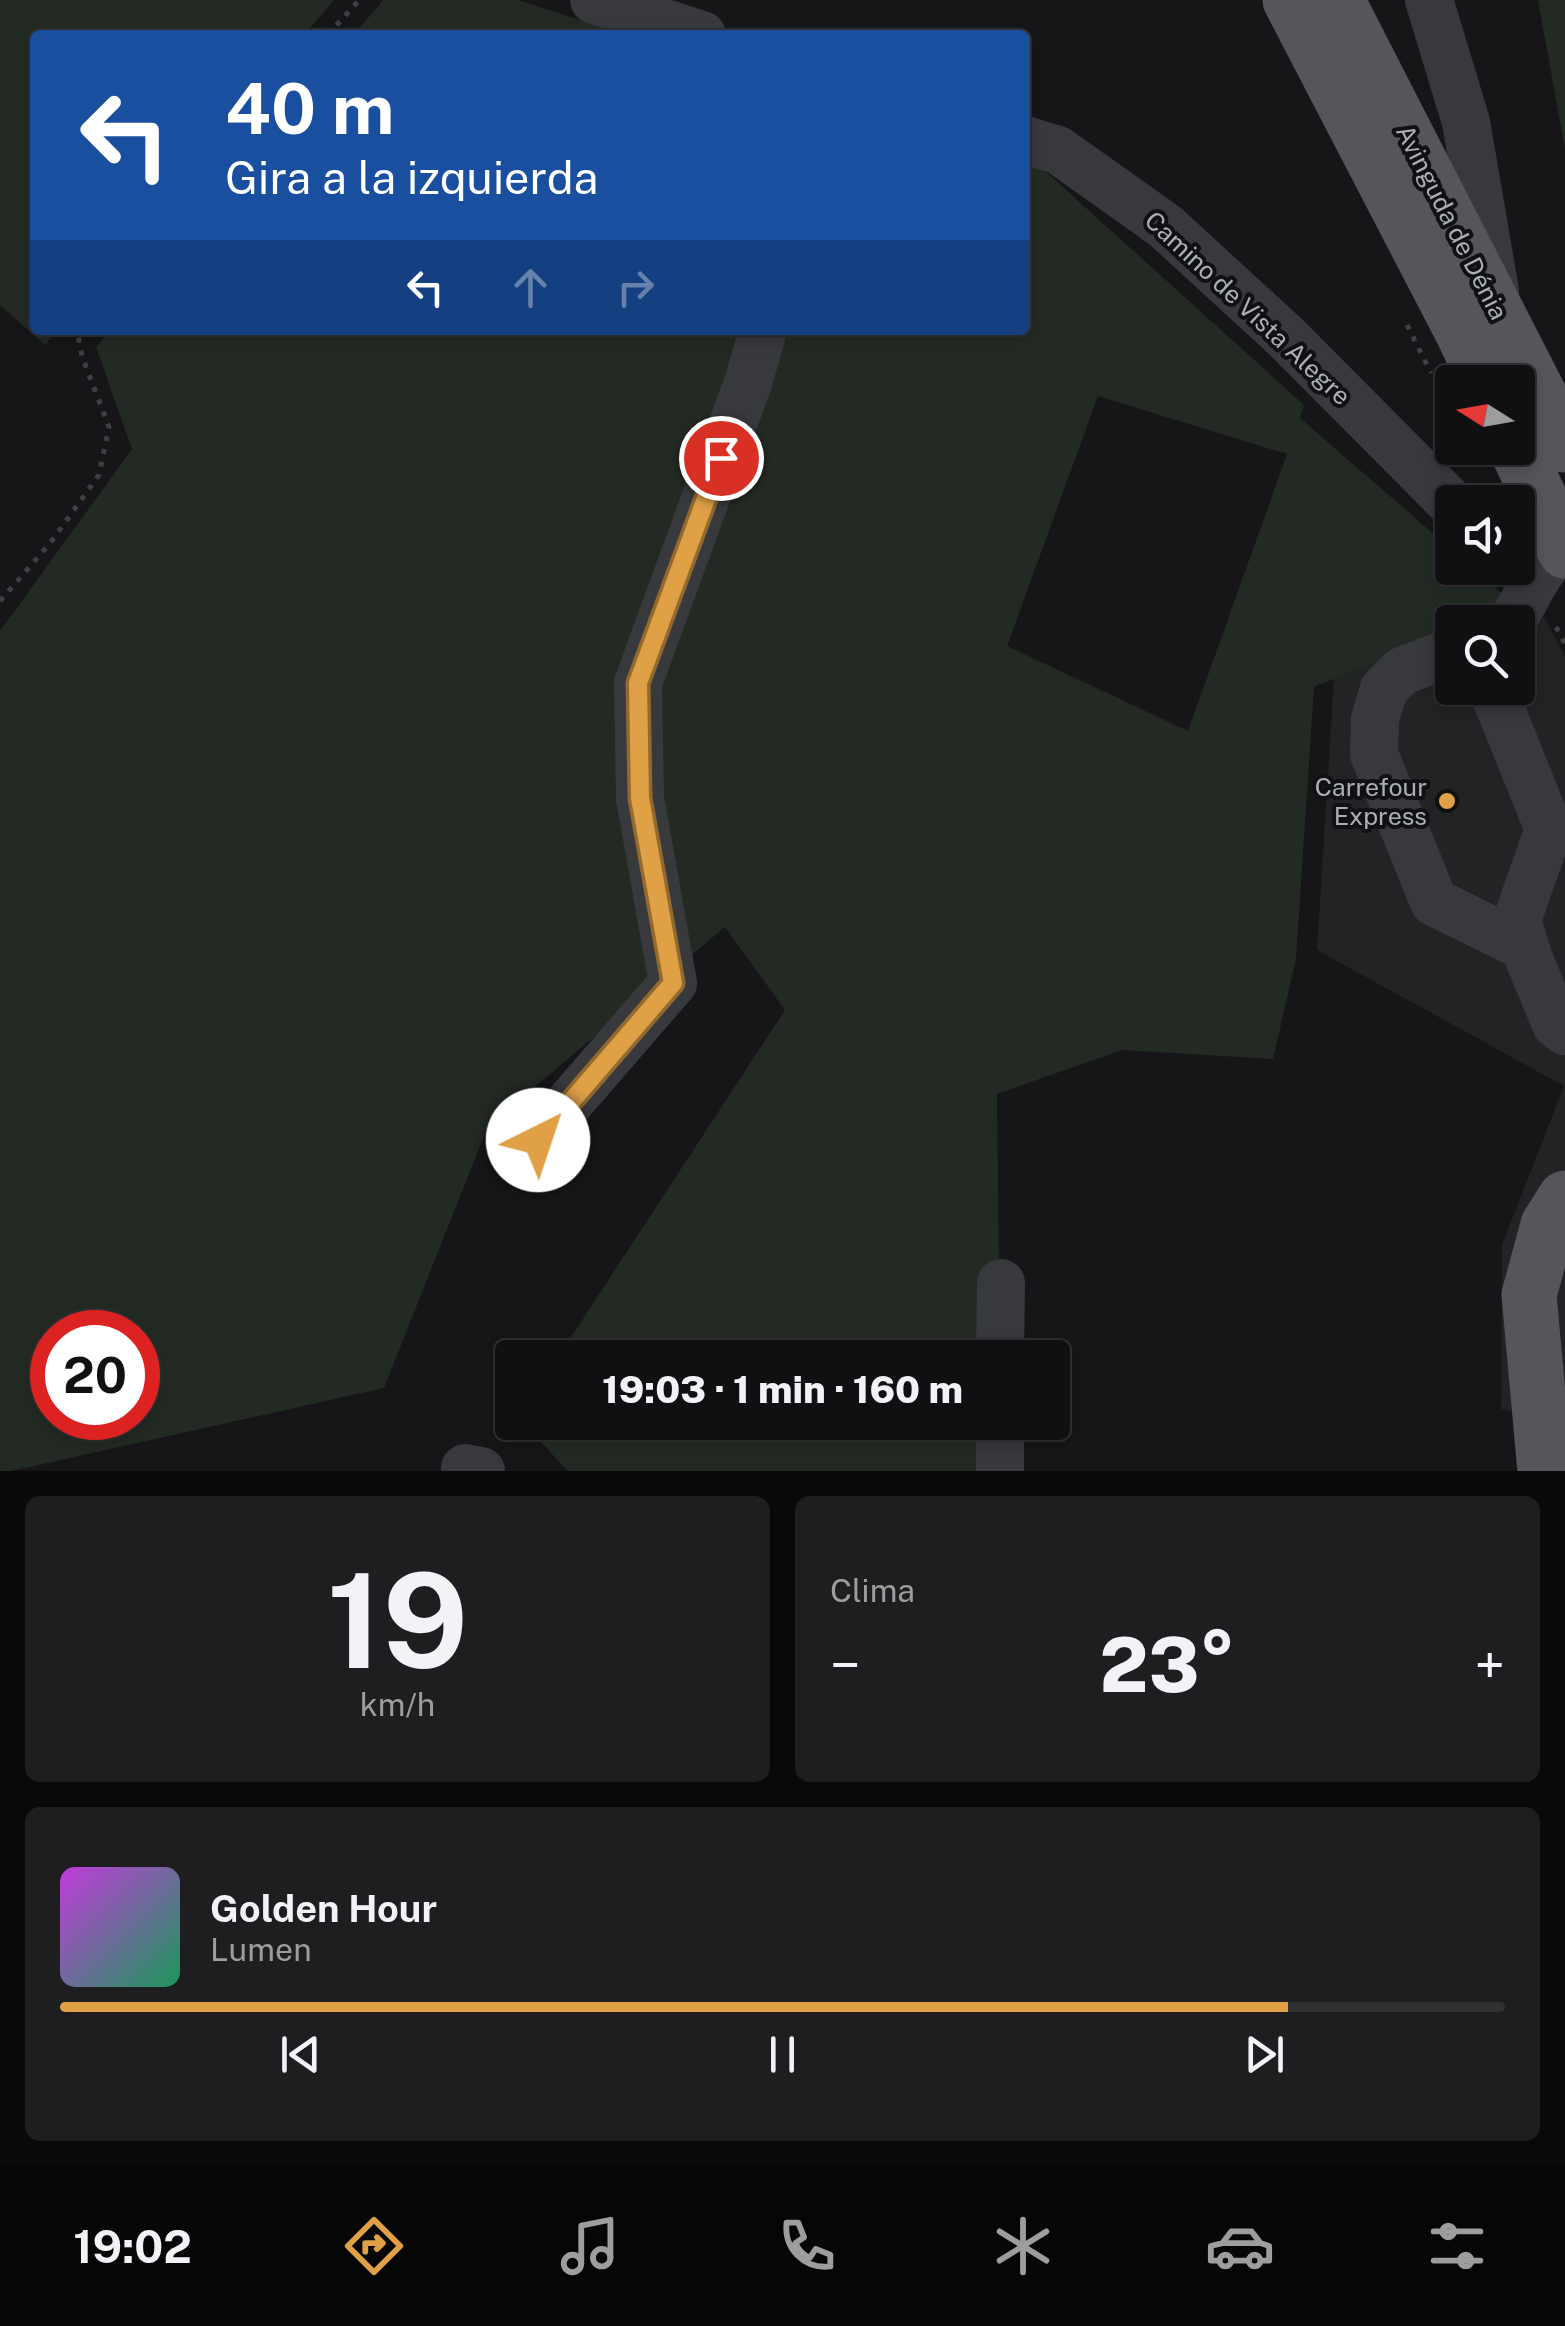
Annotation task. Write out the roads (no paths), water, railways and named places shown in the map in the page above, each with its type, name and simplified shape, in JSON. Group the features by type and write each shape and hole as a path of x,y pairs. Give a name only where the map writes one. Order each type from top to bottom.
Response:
{"main road":[{"name":"Avinguda de Dénia","path":"1290,0 1478,365"},
{"name":"Avinguda de Dénia","path":"1337,0 1565,445"},
{"path":"1521,465 1548,564"},
{"path":"1545,1471 1529,1295 1548,1224 1565,1198"}],"street":[{"path":"594,0 687,30"},
{"path":"1429,0 1466,122 1500,314"},
{"name":"Camino de Vista Alegre","path":"1030,142 1058,150 1165,226 1286,337 1435,487"},
{"path":"538,1140 673,983 640,798 638,683 748,384 762,335"},
{"path":"1522,605 1531,585 1548,564"},
{"path":"1435,658 1402,671 1384,689 1375,719 1374,754 1434,902 1525,947"},
{"path":"1499,705 1549,829 1517,920 1556,1024 1565,1031"},
{"path":"1000,1340 1001,1284"},
{"path":"1000,1440 1000,1471"}],"place":[{"name":"Carrefour Express","path":"1447,801"}]}
